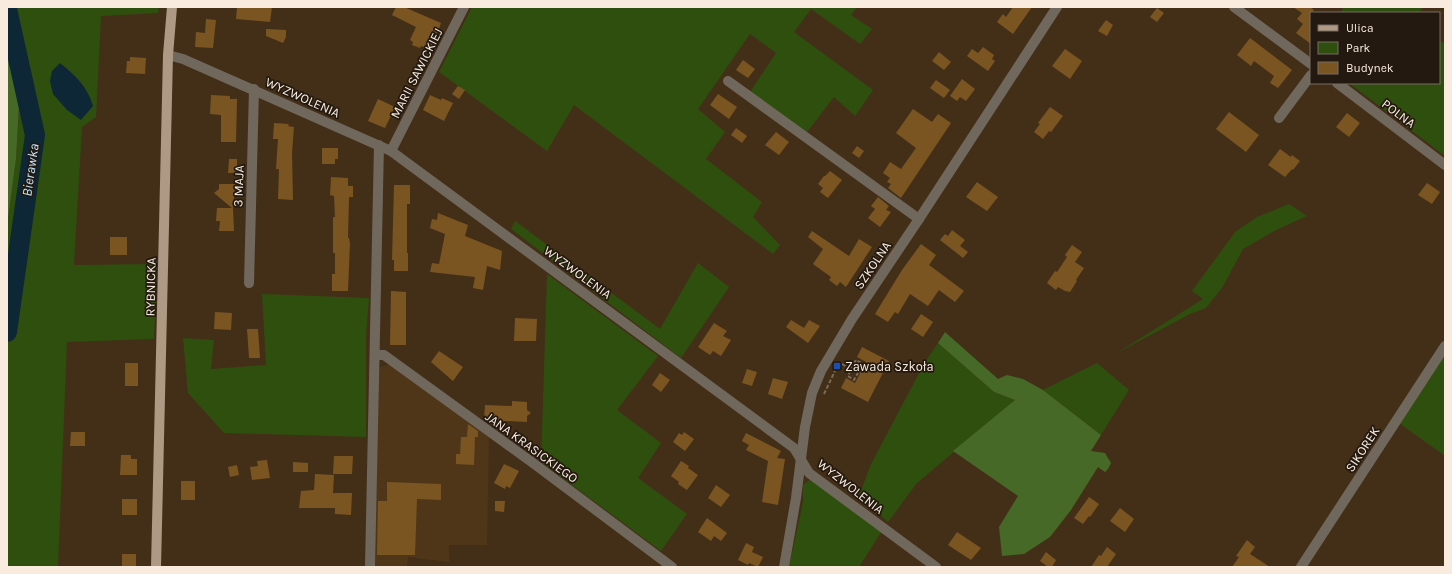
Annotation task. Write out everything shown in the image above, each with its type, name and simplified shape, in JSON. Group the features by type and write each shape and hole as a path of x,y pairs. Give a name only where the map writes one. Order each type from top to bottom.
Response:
{"main road":[{"name":"RYBNICKA","path":"156,567 168,55 172,7"}],"street":[{"name":"MARII SAWICKIEJ","path":"391,151 464,7"},
{"name":"SZKOLNA","path":"784,567 796,498 805,427 812,393 821,371 852,319 1057,7"},
{"path":"1234,7 1310,63"},
{"name":"WYZWOLENIA","path":"168,55 183,59 254,89 391,151 794,448 809,473 936,567"},
{"path":"1279,118 1310,76"},
{"path":"728,81 919,219"},
{"name":"POLNA","path":"1337,84 1445,165"},
{"name":"3 MAJA","path":"249,283 254,89"},
{"path":"370,567 379,145"},
{"name":"SIKOREK","path":"1301,567 1445,346"},
{"name":"JANA KRASICKIEGO","path":"375,355 384,355 533,463 672,567"}],"path":[{"path":"856,360 863,364 860,372 854,380 848,376 851,369 856,360"},
{"path":"842,364 851,369"},
{"path":"822,400 837,366"}],"shaded area":[{"path":"390,364 489,435 487,545 449,545 449,562 408,557 407,567 375,567 377,368"}],"green space":[{"path":"7,7 159,7 158,13 101,16 96,117 82,127 74,265 157,264 154,339 67,342 58,567 7,567 7,226 16,159 20,93 7,43"},
{"path":"472,7 857,7 851,15 872,29 860,44 811,9 794,32 873,90 855,116 834,97 804,136 750,92 776,53 750,34 698,109 725,132 706,159 762,202 753,217 780,245 773,254 574,105 547,151 439,72"},
{"path":"1344,7 1423,7 1420,12 1341,12"},
{"path":"7,40 21,70 16,159 7,226"},
{"path":"1440,41 1445,44 1445,156 1350,84 1440,84"},
{"path":"1289,204 1307,216 1276,230 1243,249 1222,288 1206,308 1190,314 1115,354 1203,299 1192,291 1235,232 1257,217"},
{"path":"515,221 660,329 698,263 729,287 681,358 511,229"},
{"path":"547,274 658,356 617,410 661,443 638,478 687,514 661,551 541,462"},
{"path":"262,294 369,298 366,337 366,437 224,433 188,393 183,338 214,340 211,369 266,365"},
{"path":"945,332 998,379 1007,375 1023,379 1043,390 1101,435 1091,451 1105,453 1111,463 1105,472 1098,467 1071,510 1050,537 1024,554 1002,556 999,527 1018,496 953,451 1015,400 994,392 938,343"},
{"path":"938,343 994,392 1015,400 916,484 888,522 859,496 871,464 925,362"},
{"path":"1445,353 1445,456 1399,423"},
{"path":"1097,363 1129,390 1101,435 1043,390"},
{"path":"811,479 882,531 859,567 789,567 803,502 803,485"}],"water":[{"path":"60,63 80,82 91,99 93,106 81,120 67,110 53,94 50,81 52,71"}],"building":[{"path":"237,7 272,7 270,22 236,19"},
{"path":"396,7 404,7 441,23 436,37 439,43 433,43 430,50 421,46 420,48 412,45 413,42 410,40 416,27 392,15"},
{"path":"1013,7 1032,7 1013,34 997,22 1003,14 1006,17"},
{"path":"1293,7 1310,7 1314,10 1310,12 1310,43 1296,33 1303,24 1297,19 1302,13"},
{"path":"1157,8 1164,13 1157,22 1150,17"},
{"path":"206,19 216,20 213,48 195,47 196,32 205,33"},
{"path":"1106,20 1113,25 1107,36 1098,31"},
{"path":"266,29 286,30 286,37 283,43 266,36"},
{"path":"1250,38 1292,70 1278,88 1270,83 1274,76 1254,61 1251,66 1237,55"},
{"path":"983,47 994,55 992,59 995,61 988,71 967,56 972,49 978,53"},
{"path":"1065,49 1082,61 1070,79 1052,66"},
{"path":"939,52 951,62 944,70 932,61"},
{"path":"130,57 146,58 145,74 126,73 127,61 130,61"},
{"path":"743,60 755,69 748,78 736,70"},
{"path":"962,79 975,89 966,101 960,97 957,101 950,96"},
{"path":"936,80 950,90 944,98 930,88"},
{"path":"458,86 465,90 459,99 452,94"},
{"path":"718,94 737,107 729,119 710,105"},
{"path":"211,95 230,96 230,99 237,99 236,142 221,142 221,115 210,114"},
{"path":"430,95 453,103 444,121 423,110"},
{"path":"378,99 395,107 385,128 368,121"},
{"path":"1050,107 1063,116 1051,132 1049,131 1043,139 1034,132 1040,124 1038,123"},
{"path":"913,109 932,122 938,114 951,123 901,198 888,188 891,184 887,182 890,178 883,173 890,162 901,169 916,148 896,133"},
{"path":"1229,112 1259,135 1246,152 1216,129"},
{"path":"1347,113 1360,123 1349,137 1336,127"},
{"path":"274,123 289,124 288,126 294,127 292,153 293,200 278,199 279,169 276,169 278,139 273,139"},
{"path":"736,128 747,136 742,143 731,135"},
{"path":"776,132 789,142 779,155 765,145"},
{"path":"857,146 864,151 859,158 852,153"},
{"path":"322,148 338,148 338,159 335,159 335,164 322,164"},
{"path":"1280,149 1291,157 1292,155 1300,161 1285,177 1268,165"},
{"path":"229,159 237,159 237,173 228,173"},
{"path":"830,171 842,180 828,198 820,192 823,188 818,184"},
{"path":"331,177 348,178 348,186 353,186 353,197 349,197 348,238 350,243 348,291 332,291 332,274 335,274 335,253 333,253 333,217 335,217 334,196 330,195"},
{"path":"977,182 998,197 987,211 966,197"},
{"path":"1427,183 1440,192 1432,204 1418,195"},
{"path":"219,184 235,184 233,208 234,231 219,231 220,221 216,221 217,208 232,208 214,193 219,189"},
{"path":"394,185 410,185 410,204 407,204 408,271 394,271 394,260 392,260"},
{"path":"878,197 889,206 886,210 891,212 880,227 868,218 875,209 871,206"},
{"path":"438,213 468,225 465,236 502,251 500,270 487,266 483,290 473,288 475,277 430,272 432,263 439,264 445,234 430,228 432,219 437,220"},
{"path":"952,230 965,240 960,246 968,252 963,258 940,240 945,234 948,236"},
{"path":"812,231 849,256 859,239 872,247 846,287 840,282 837,286 829,280 831,277 813,264 823,249 808,237"},
{"path":"110,237 127,237 127,255 110,255"},
{"path":"921,244 936,255 929,265 964,291 955,302 939,290 928,306 910,294 898,314 895,312 888,322 875,314 902,270"},
{"path":"1072,245 1082,252 1075,262 1084,268 1070,292 1058,287 1056,290 1047,283 1055,271 1057,272 1067,257 1065,255"},
{"path":"391,291 406,292 406,345 390,345"},
{"path":"215,312 232,313 231,330 214,329"},
{"path":"921,314 933,322 923,337 911,329"},
{"path":"515,318 537,319 536,341 514,341"},
{"path":"791,320 804,328 809,320 820,326 808,343 786,327"},
{"path":"714,323 727,331 723,336 731,340 721,356 713,351 710,355 698,347"},
{"path":"247,329 258,329 260,358 249,358"},
{"path":"862,347 889,361 868,402 841,388 846,378 855,383 866,362 857,357"},
{"path":"439,351 463,367 453,381 431,362"},
{"path":"125,363 138,363 138,386 125,386"},
{"path":"747,369 757,372 752,386 742,383"},
{"path":"660,373 670,380 661,392 652,385"},
{"path":"773,378 788,382 782,399 768,394"},
{"path":"512,401 527,402 527,410 531,413 527,416 527,422 484,420 485,405 512,406"},
{"path":"468,424 478,431 478,437 467,437"},
{"path":"71,432 85,432 85,446 70,446"},
{"path":"684,432 694,439 685,451 673,442 679,433 682,435"},
{"path":"746,433 781,451 777,458 785,459 778,505 762,502 768,461 746,450 749,445 742,441"},
{"path":"461,437 475,437 474,465 456,464 456,454 460,454"},
{"path":"121,455 131,455 131,459 137,459 137,475 120,475"},
{"path":"334,456 353,456 352,474 333,474"},
{"path":"267,460 270,478 252,480 250,467 258,466 257,461"},
{"path":"681,461 689,466 688,468 698,475 687,490 678,484 679,482 671,476"},
{"path":"293,462 308,463 308,472 293,472"},
{"path":"504,464 519,471 510,488 506,486 505,489 494,483"},
{"path":"237,465 239,475 230,477 228,467"},
{"path":"315,474 334,475 333,493 352,493 351,515 335,514 335,508 299,508 301,491 314,490"},
{"path":"181,481 195,481 195,500 181,500"},
{"path":"387,482 441,484 441,500 417,499 415,555 377,555 378,501 387,501"},
{"path":"716,485 730,495 721,507 708,498"},
{"path":"1089,497 1099,504 1083,524 1074,518"},
{"path":"122,499 137,499 137,515 122,515"},
{"path":"495,501 505,501 504,512 495,511"},
{"path":"1120,508 1134,519 1125,532 1110,521"},
{"path":"707,518 727,533 721,541 714,536 711,541 698,532"},
{"path":"957,532 981,548 971,560 948,545"},
{"path":"1247,540 1255,547 1250,554 1270,567 1232,567 1239,557 1236,556"},
{"path":"746,543 754,547 752,552 763,557 758,567 749,563 748,565 738,560"},
{"path":"1107,547 1116,554 1107,567 1091,567 1099,555 1101,556"},
{"path":"1046,552 1056,560 1052,567 1048,567 1040,561"},
{"path":"122,554 136,554 136,567 122,567"}],"waterway":[{"name":"Bierawka","path":"7,9 35,135 7,332"}],"place":[{"name":"Zawada Szkoła","path":"837,366"}]}
